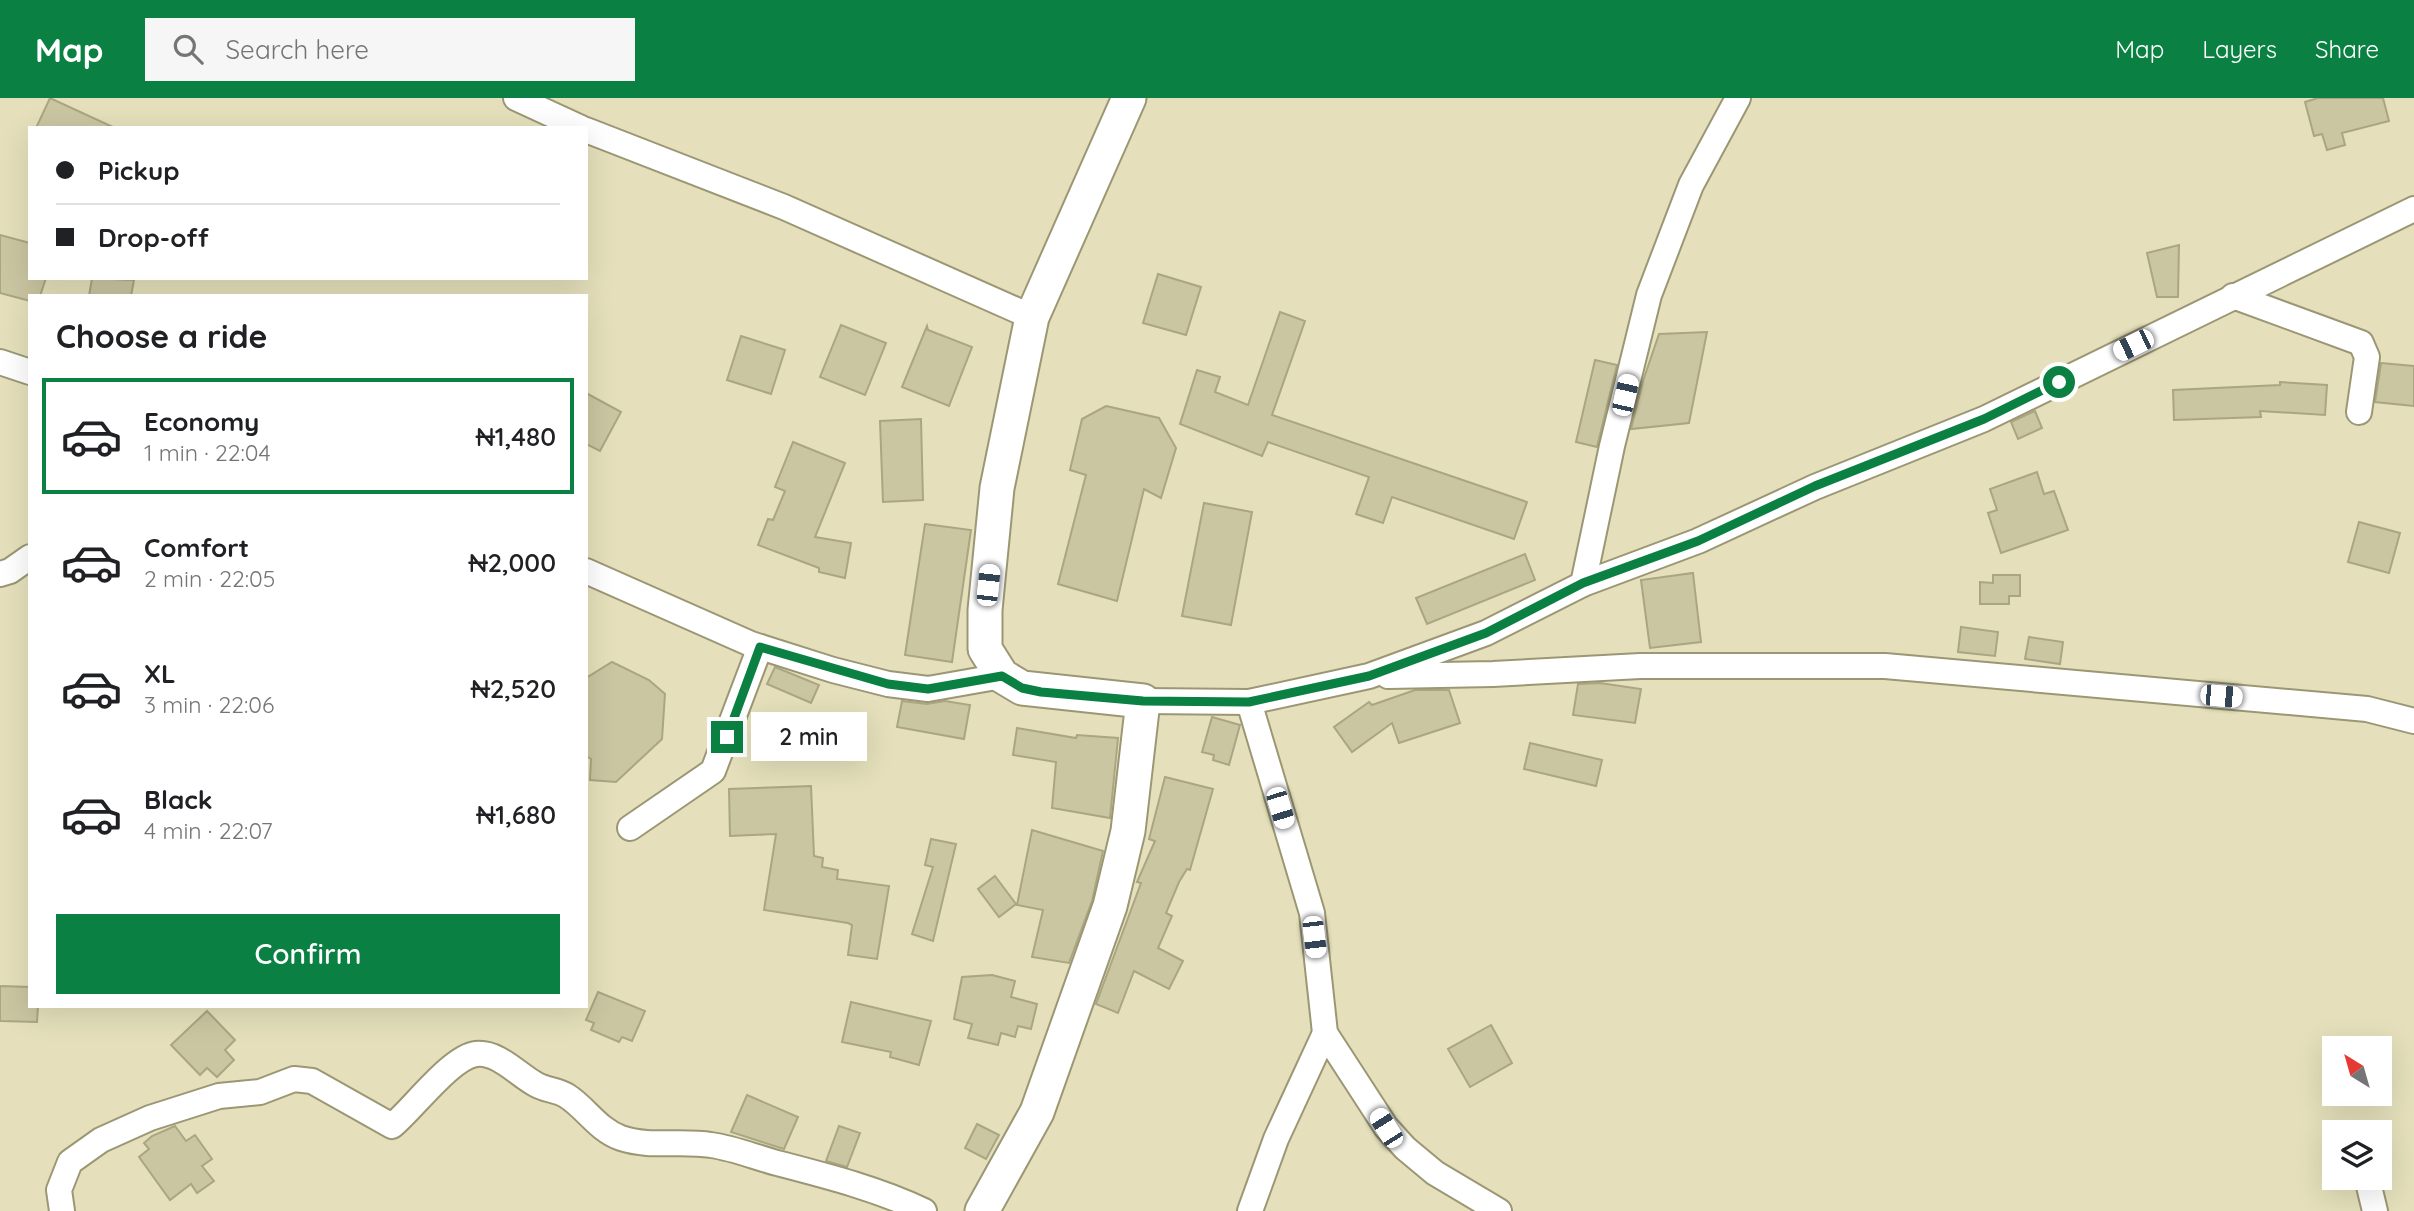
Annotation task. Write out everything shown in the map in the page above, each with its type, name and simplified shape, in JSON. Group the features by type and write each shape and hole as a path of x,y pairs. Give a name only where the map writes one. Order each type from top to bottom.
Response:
{"street":[{"path":"516,98 577,126"},
{"path":"1129,98 1032,317 998,488 985,610 985,649 1002,676 1022,688 1041,692 1143,701 1249,702 1369,676 1486,633 1583,583 1698,541 1815,486 1984,419 2414,209"},
{"path":"1583,583 1612,446 1649,295 1691,185 1738,98"},
{"path":"588,131 784,207 1032,317"},
{"path":"2233,296 2361,343 2367,357 2359,412"},
{"path":"0,362 28,371"},
{"path":"0,574 10,571 28,558"},
{"path":"588,571 760,647 888,684 928,689 1002,676"},
{"path":"630,828 713,771 760,647"},
{"path":"1369,676 1493,674 1640,666 1885,666 2367,709 2414,721"},
{"path":"982,1211 1037,1112 1110,906 1128,831 1143,701"},
{"path":"1249,702 1312,913 1325,1032 1386,1128 1405,1148 1435,1173 1493,1208"},
{"path":"1250,1211 1276,1139 1325,1032"},
{"path":"62,1211 59,1190 69,1162 101,1140 150,1118 219,1096 268,1090 294,1079 312,1081 392,1126 448,1070 475,1054 491,1056 538,1086 566,1095 598,1125 619,1137 642,1144 682,1141 714,1145 817,1173 901,1200 924,1211"},
{"path":"2370,1190 2375,1211"}],"building":[{"path":"50,98 111,126 37,126"},
{"path":"2318,98 2383,98 2389,121 2342,133 2345,145 2327,150 2322,134 2314,136 2305,102"},
{"path":"0,235 28,242 28,280 45,280 41,294 28,294 28,300 0,293"},
{"path":"2179,245 2178,297 2157,297 2147,253"},
{"path":"1158,274 1201,287 1186,335 1143,323"},
{"path":"92,280 134,280 131,294 89,294"},
{"path":"1280,312 1305,321 1272,415 1527,502 1514,539 1392,497 1383,523 1356,514 1369,477 1268,442 1262,456 1180,424 1197,370 1220,377 1215,392 1248,405"},
{"path":"841,325 886,343 865,395 820,377"},
{"path":"927,326 928,330 972,347 949,406 902,387"},
{"path":"1707,332 1689,423 1631,429 1659,334"},
{"path":"741,336 785,350 771,394 727,380"},
{"path":"1595,360 1617,365 1597,447 1576,442"},
{"path":"2381,363 2414,366 2414,406 2375,402"},
{"path":"2280,382 2327,385 2325,415 2260,411 2261,417 2174,420 2173,390 2280,385"},
{"path":"588,394 621,412 600,451 588,445"},
{"path":"1106,406 1159,418 1176,448 1161,498 1144,489 1117,601 1058,584 1086,475 1070,470 1082,419"},
{"path":"2035,411 2042,428 2018,439 2011,422"},
{"path":"921,419 923,500 883,502 880,421"},
{"path":"793,442 845,463 815,537 851,543 845,578 819,572 819,568 758,545 768,519 773,520 785,491 775,487"},
{"path":"2037,472 2044,494 2054,491 2068,530 2001,553 1988,513 1997,510 1990,489"},
{"path":"1204,503 1252,512 1231,625 1182,616"},
{"path":"2359,522 2400,533 2389,573 2348,562"},
{"path":"925,524 971,530 952,662 905,655"},
{"path":"1525,554 1535,580 1427,624 1416,598"},
{"path":"1693,573 1701,642 1650,648 1641,580"},
{"path":"1993,575 2020,575 2020,596 2009,596 2009,604 1980,604 1980,582 1993,583"},
{"path":"1961,627 1998,632 1995,656 1958,652"},
{"path":"2029,637 2063,642 2060,664 2025,659"},
{"path":"612,662 649,680 665,694 662,739 616,782 590,780 588,677"},
{"path":"775,667 819,685 811,703 767,684"},
{"path":"1600,683 1641,689 1635,723 1573,715 1578,684"},
{"path":"1415,690 1449,690 1460,723 1399,743 1392,723 1352,752 1334,727 1369,702 1372,705"},
{"path":"902,701 927,704 945,701 970,705 964,739 897,727"},
{"path":"1212,717 1240,725 1229,765 1213,760 1214,755 1202,752"},
{"path":"1017,728 1076,738 1077,735 1118,738 1110,818 1052,808 1056,762 1013,755"},
{"path":"1530,743 1602,760 1596,786 1524,769"},
{"path":"1165,777 1213,789 1190,870 1187,869 1179,882 1166,913 1172,916 1158,948 1183,961 1169,989 1134,971 1118,1013 1096,1004 1141,883 1137,882 1155,841 1149,839"},
{"path":"811,786 814,856 823,858 822,867 838,870 837,879 889,886 877,959 848,955 852,925 848,923 764,910 776,834 730,836 729,789"},
{"path":"1032,830 1103,851 1092,901 1069,963 1032,957 1043,910 1017,905"},
{"path":"931,839 956,844 933,941 912,934 933,867 925,865"},
{"path":"995,876 1016,904 999,917 978,889"},
{"path":"992,975 1015,981 1011,997 1037,1004 1031,1029 1018,1026 1015,1037 1001,1033 998,1045 968,1038 972,1024 954,1019 962,977"},
{"path":"0,986 28,987 28,1008 38,1008 37,1022 0,1021"},
{"path":"598,992 645,1011 632,1041 622,1037 619,1042 591,1030 594,1023 586,1020"},
{"path":"851,1002 931,1021 919,1065 890,1057 891,1052 842,1042"},
{"path":"207,1011 235,1040 225,1050 234,1060 217,1077 207,1068 200,1075 171,1045"},
{"path":"1491,1025 1512,1063 1470,1087 1448,1049"},
{"path":"747,1095 798,1117 784,1149 731,1132"},
{"path":"977,1124 999,1135 986,1159 965,1148"},
{"path":"175,1126 186,1141 195,1135 212,1159 202,1166 214,1181 197,1193 191,1184 170,1200 139,1157 149,1149 144,1143 152,1136"},
{"path":"839,1126 860,1133 847,1167 826,1161"}],"route":[{"path":"727,737 760,647 888,684 928,689 1002,676 1022,688 1041,692 1143,701 1249,702 1369,676 1486,633 1583,583 1698,541 1815,486 1984,419 2059,382"}]}
